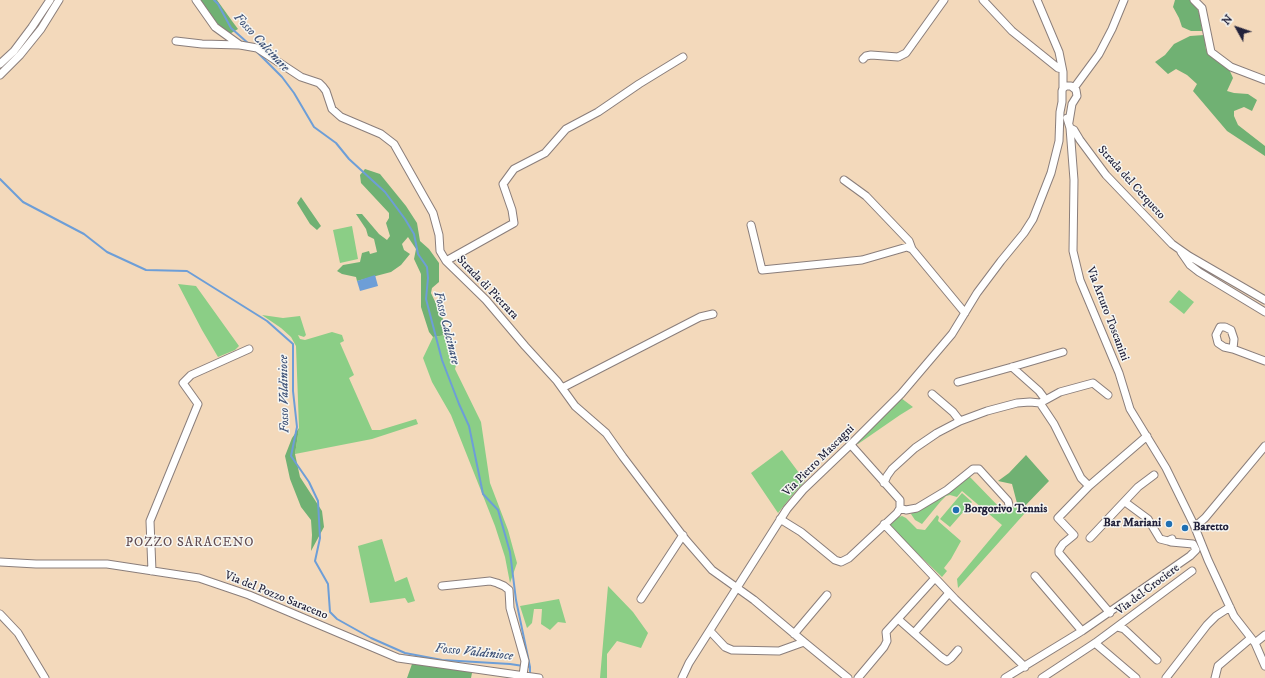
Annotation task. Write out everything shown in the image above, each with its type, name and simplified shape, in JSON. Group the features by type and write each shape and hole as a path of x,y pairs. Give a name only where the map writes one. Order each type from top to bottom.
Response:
{"street":[{"path":"0,64 14,51 50,0"},
{"path":"0,75 40,29 59,0"},
{"name":"Strada di Pietrara","path":"196,0 214,27 240,45"},
{"path":"863,59 866,56 898,57 906,52 944,0"},
{"path":"983,0 1012,30 1063,71 1072,87 1078,93 1078,96 1072,106 1060,120"},
{"path":"1037,0 1059,52 1063,71 1063,88 1061,94 1063,103 1072,106"},
{"path":"1072,87 1099,54 1112,29 1124,0"},
{"path":"1194,0 1202,8 1212,52 1231,67 1265,80"},
{"name":"Strada di Pietrara","path":"176,41 202,44 240,45 257,48 301,77 319,83 326,91 332,109 341,116 381,134 394,144 433,213 439,235 440,251 446,261 486,300 562,388 575,406 606,433 682,535 712,570 754,600 848,678"},
{"path":"446,261 514,223 512,210 503,184 514,169 545,153 566,129 598,112 682,57"},
{"path":"1063,88 1066,86 1072,87"},
{"name":"Via Arturo Toscanini","path":"1063,103 1069,125 1074,180 1073,251 1080,280 1119,373 1130,410 1166,468 1194,525 1230,607 1239,624 1253,641 1263,657 1265,666"},
{"name":"Via Pietro Mascagni","path":"682,678 689,663 738,588 780,519 803,490 851,445 901,394 952,334 977,293 1000,261 1024,233 1033,219 1051,173 1059,141 1060,120 1063,103"},
{"name":"Via Arturo Toscanini","path":"1069,125 1072,106"},
{"name":"Strada del Cerqueto","path":"1069,125 1106,175 1150,223 1179,250 1265,300"},
{"path":"844,180 866,196 909,241 912,249 965,313"},
{"path":"751,225 762,270 862,260 907,247 912,249"},
{"name":"Strada del Cerqueto","path":"1179,250 1184,259 1199,272 1265,312"},
{"path":"562,388 700,317 713,314"},
{"path":"152,571 150,521 198,404 184,383 191,375 249,349"},
{"path":"1233,349 1265,361"},
{"path":"958,382 1063,352"},
{"path":"1012,367 1039,391 1081,478 1089,486"},
{"path":"884,483 892,469 915,448 937,433 960,421 987,411 1017,403 1043,401 1060,392 1093,384 1108,395"},
{"path":"932,394 953,412 960,421"},
{"path":"1110,613 1059,553 1059,550 1063,544 1074,535 1058,518 1089,486 1147,436"},
{"path":"780,519 801,532 835,560 841,562 849,558 897,512 900,508 900,500 851,445"},
{"path":"1194,525 1198,524 1205,518 1265,446"},
{"path":"900,508 906,510 917,508 947,490 973,469 979,469 1010,504"},
{"path":"1090,538 1138,487 1154,475"},
{"path":"1005,678 1110,613 1190,556 1196,550 1193,544 1171,542 1160,539 1148,519 1125,502"},
{"path":"884,524 949,593 1025,667"},
{"path":"641,599 682,535"},
{"path":"1168,541 1171,539 1191,539 1198,536"},
{"name":"Via del Pozzo Saraceno","path":"0,562 36,564 107,564 199,578 249,596 398,658 540,678"},
{"name":"Via del Crociere","path":"1042,678 1095,643 1192,571"},
{"path":"1035,576 1082,631"},
{"path":"858,678 884,647 887,640 886,632 935,578"},
{"path":"442,586 490,581 504,586 509,590 510,608 526,661 524,675"},
{"path":"914,633 949,593"},
{"path":"794,634 827,595"},
{"path":"1166,678 1207,625 1216,616 1230,607"},
{"path":"0,614 18,633 45,678"},
{"path":"898,619 947,661 958,650"},
{"name":"Via del Crociere","path":"1117,627 1124,629 1157,660"},
{"path":"710,631 725,647 732,650 779,651 804,642"},
{"path":"1215,678 1218,666 1253,641 1265,635"},
{"path":"1095,643 1136,678"}],"green space":[{"path":"200,0 217,0 238,29 228,35 216,22"},
{"path":"1175,0 1196,0 1195,3 1201,18 1202,31 1191,31 1182,27 1173,7"},
{"path":"1204,35 1206,50 1214,59 1229,69 1233,78 1227,91 1248,94 1257,100 1252,111 1244,107 1234,111 1234,116 1238,125 1265,146 1265,156 1227,131 1193,91 1197,84 1187,75 1176,69 1168,74 1155,62 1165,55 1174,44 1190,36"},
{"path":"365,169 380,174 406,206 417,223 420,241 429,249 439,263 439,282 432,288 431,293 444,321 444,330 446,335 433,337 429,332 421,307 421,274 414,259 416,249 408,237 402,244 404,250 410,254 401,265 391,272 357,281 356,277 342,274 337,271 343,265 360,262 362,253 369,251 370,254 377,252 374,239 368,236 366,229 356,214 362,214 379,234 387,240 390,236 386,223 389,218 389,213 361,183 360,175"},
{"path":"301,197 321,226 317,230 310,224 297,203"},
{"path":"352,226 358,259 340,263 333,230"},
{"path":"178,284 196,286 239,346 235,350 218,357"},
{"path":"1179,290 1194,302 1184,314 1169,302"},
{"path":"262,315 283,318 300,316 306,335 304,337 298,335 300,339 305,340 332,332 342,335 344,341 340,343 354,375 349,378 372,430 380,430 416,419 418,424 372,439 295,454 299,428 296,346 291,337"},
{"path":"446,335 458,358 455,369 481,422 490,483 508,530 517,563 510,583 505,557 495,526 451,415 432,382 423,358 433,337"},
{"path":"901,398 913,407 858,444 857,442"},
{"path":"299,428 295,454 300,477 322,511 324,527 311,551 311,520 301,507 290,479 285,456 292,438"},
{"path":"782,450 805,481 778,513 751,473"},
{"path":"1026,455 1049,481 1023,508 1018,507 1012,484 998,481 1009,473"},
{"path":"969,476 1003,511 1007,512 1014,506 1025,513 958,588 957,579 1002,525 962,491 957,497 950,495 946,496 922,524 915,520 911,514 913,511"},
{"name":"Borgorivo Tennis","path":"962,493 972,502 950,527 940,519"},
{"path":"937,515 939,517 938,521 961,541 944,568 947,571 942,577 889,526 891,521 902,516 917,529 925,530"},
{"path":"382,539 395,582 407,577 415,601 408,603 405,598 370,603 358,546"},
{"path":"608,586 633,612 648,633 641,648 617,641 607,654 607,678 600,678"},
{"path":"559,599 566,623 558,622 550,630 541,624 542,609 534,609 532,623 527,628 520,606"},
{"path":"412,664 468,671 472,673 471,678 407,678"}],"water":[{"path":"375,275 378,286 360,291 357,281"}],"waterway":[{"name":"Fosso Calcinare","path":"214,0 218,4 231,28 249,44"},
{"name":"Fosso Calcinare","path":"256,51 282,77 294,93 314,127 336,143 349,159 385,192 414,234 418,254 427,267 428,278 426,299 442,360 469,426 483,494 498,510 510,552 516,600 530,667 530,675"},
{"name":"Fosso Valdinioce","path":"0,179 23,202 84,234 107,252 146,270 187,271 267,321 293,344 293,391 297,427 291,456 309,482 318,501 320,538 315,561 328,584 330,612 337,619 371,638 405,653 442,660 510,664 530,667"}],"place":[{"name":"Borgorivo Tennis","path":"956,510"},
{"name":"Bar Mariani","path":"1169,524"},
{"name":"Baretto","path":"1185,528"}],"district":[{"name":"POZZO SARACENO","path":"190,543"}]}
